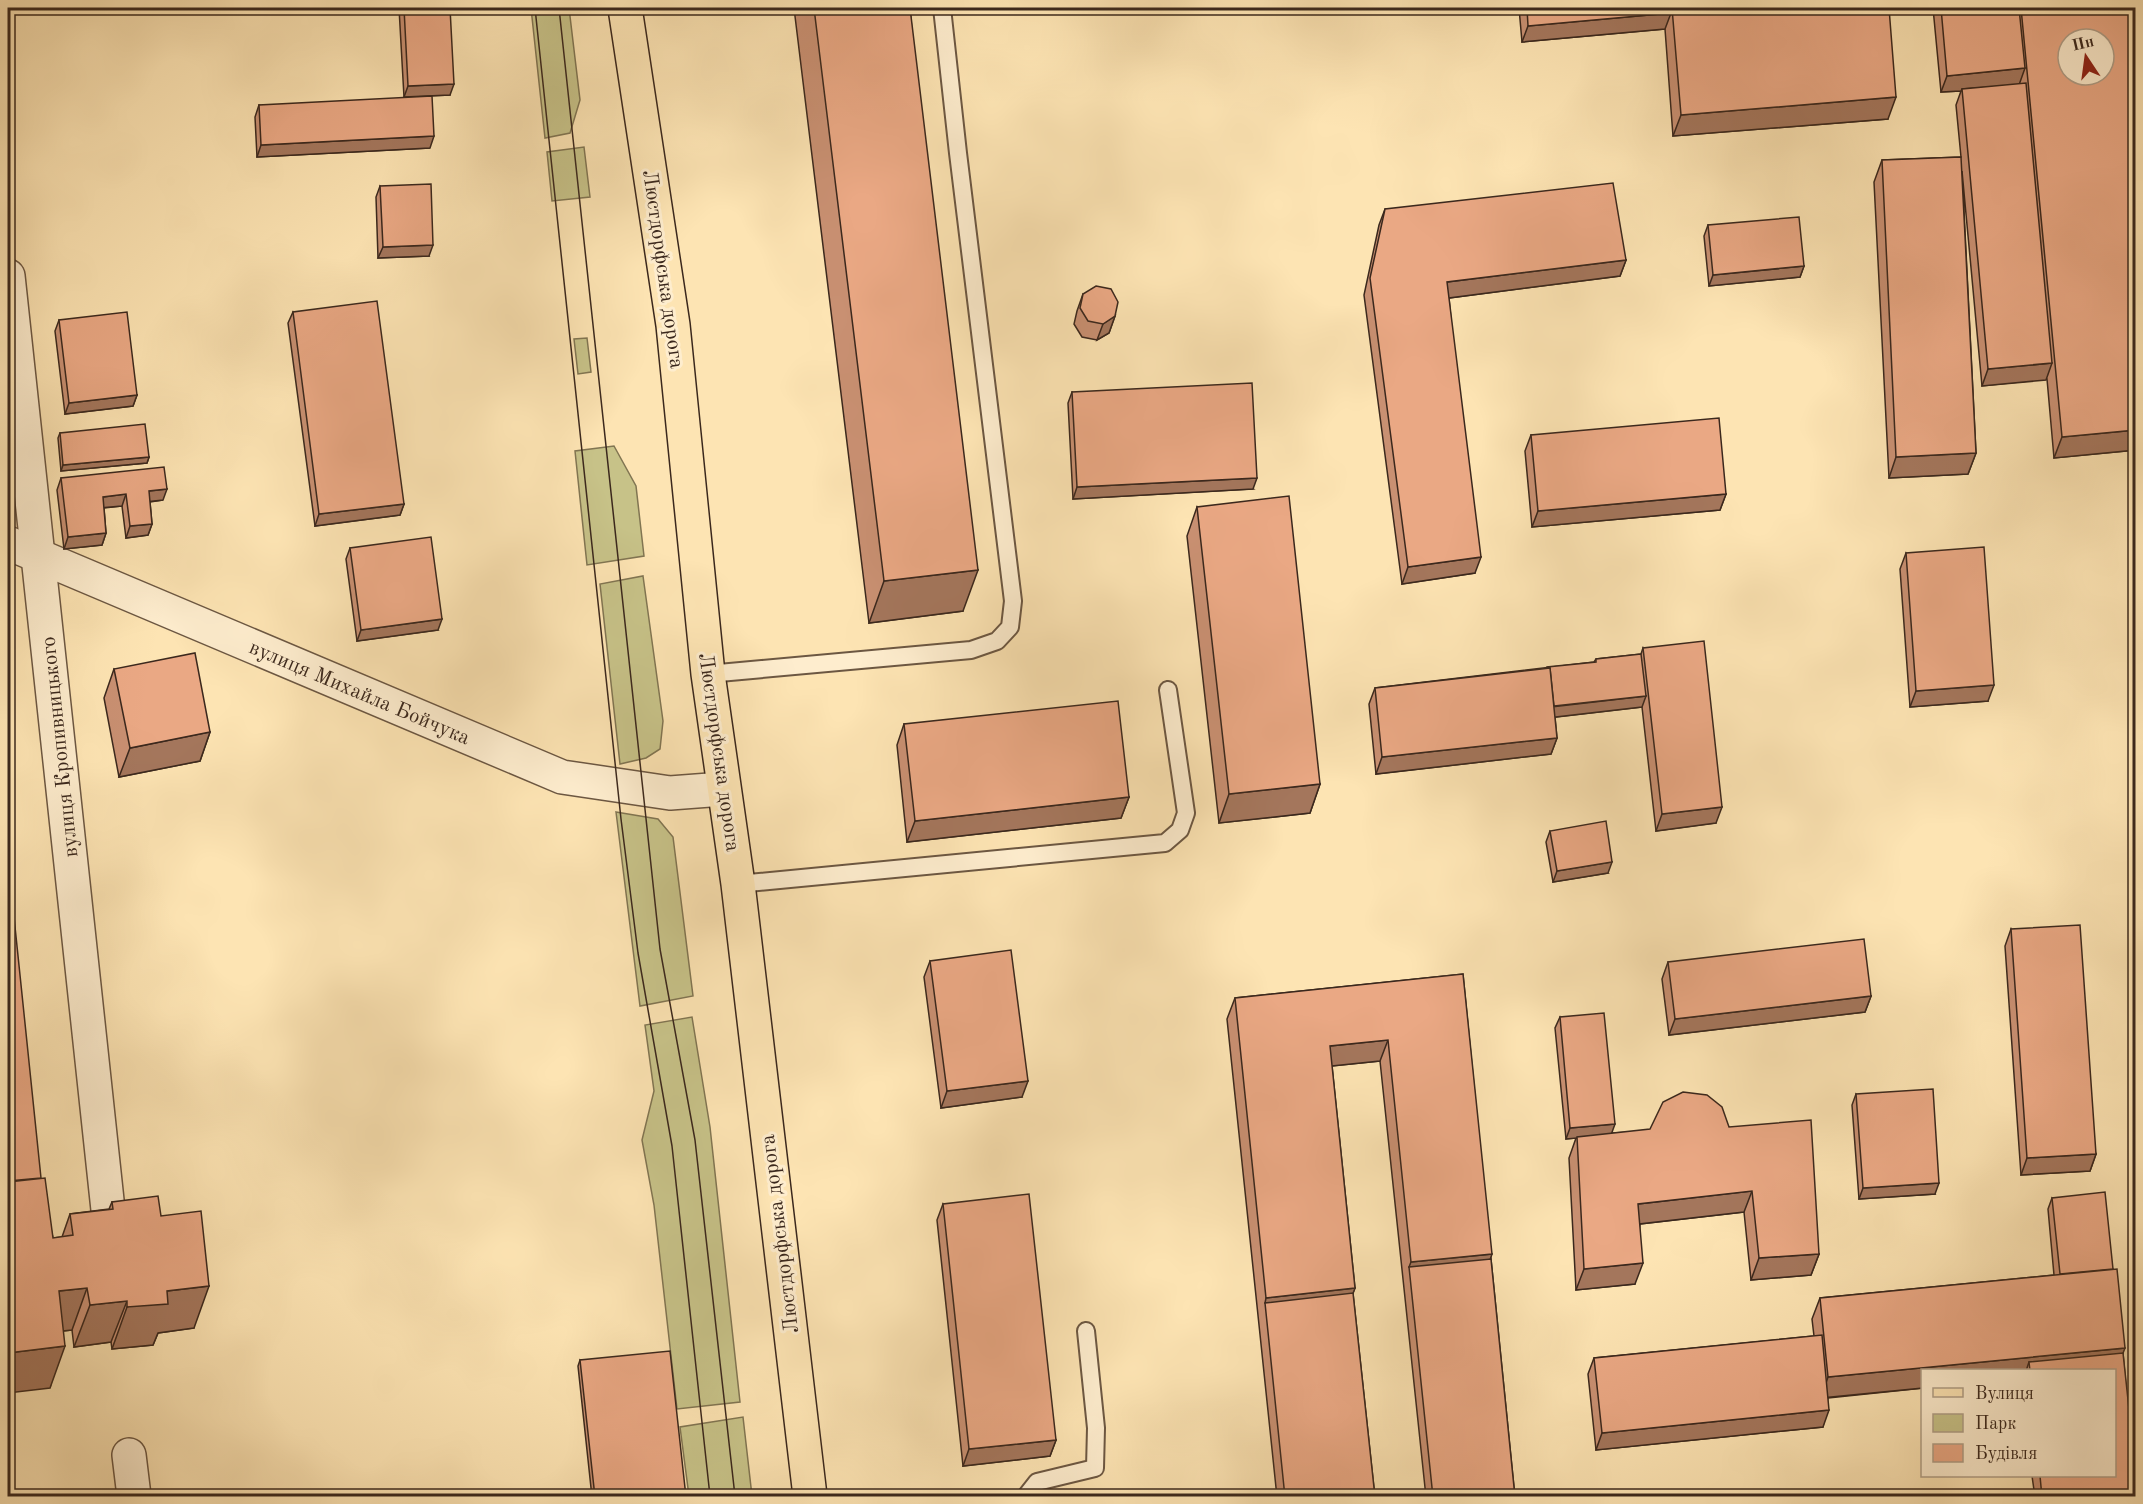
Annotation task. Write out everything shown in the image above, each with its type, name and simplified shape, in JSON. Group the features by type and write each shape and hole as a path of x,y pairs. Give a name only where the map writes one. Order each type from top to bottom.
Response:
{"main road":[{"name":"Люстдорфська дорога","path":"625,8 674,325 708,674 738,884 810,1497"}],"street":[{"name":"вулиця Кропивницького","path":"8,276 109,1219"},
{"name":"вулиця Михайла Бойчука","path":"8,543 561,777 670,793 723,789"},
{"path":"129,1455 135,1497"}],"lane":[{"path":"708,674 971,650 997,641 1010,627 1013,601 942,8"},
{"path":"738,884 1165,843 1180,830 1186,813 1168,690"},
{"path":"1026,1497 1037,1482 1095,1468 1096,1428 1086,1331"}],"green space":[{"path":"531,8 569,8 580,100 570,133 545,138"},
{"path":"584,147 590,197 552,201 547,152"},
{"path":"587,338 591,372 578,374 574,339"},
{"path":"614,446 636,486 644,556 587,565 575,451"},
{"path":"643,576 663,721 660,749 646,758 620,764 600,584"},
{"path":"616,812 658,819 673,837 693,996 640,1006"},
{"path":"692,1017 710,1127 740,1402 677,1409 654,1205 642,1140 654,1091 645,1025"},
{"path":"743,1417 752,1496 689,1496 680,1427"}],"building":[{"path":"404,8 450,8 454,84 408,86"},
{"path":"814,8 910,8 978,570 884,581"},
{"path":"1527,8 1672,8 1671,13 1528,26"},
{"path":"1672,8 1889,8 1896,97 1681,115"},
{"path":"1941,8 2019,8 2025,68 1947,76"},
{"path":"2021,8 2136,8 2136,430 2062,437"},
{"path":"2026,83 2052,363 1988,369 1962,89"},
{"path":"432,96 434,136 261,145 259,105"},
{"path":"1961,157 1976,453 1896,457 1882,160"},
{"path":"1613,183 1626,260 1447,282 1481,557 1408,567 1370,278 1385,209"},
{"path":"431,184 433,245 383,247 380,186"},
{"path":"1799,217 1804,266 1713,275 1708,225"},
{"path":"1096,286 1111,289 1118,302 1115,316 1103,324 1088,321 1080,308 1083,294"},
{"path":"377,301 404,504 319,514 293,312"},
{"path":"127,312 137,395 69,403 59,320"},
{"path":"1252,383 1257,478 1077,487 1072,392"},
{"path":"1719,418 1726,494 1538,511 1531,435"},
{"path":"145,424 149,457 63,465 60,433"},
{"path":"164,467 167,489 149,491 152,524 130,526 126,494 103,497 106,533 68,537 61,478"},
{"path":"1289,496 1320,784 1229,794 1197,507"},
{"path":"431,537 442,619 361,630 350,548"},
{"path":"1984,547 1994,685 1916,691 1906,553"},
{"path":"1704,641 1722,807 1662,814 1643,648"},
{"path":"195,653 210,732 130,748 114,669"},
{"path":"1641,654 1646,696 1554,706 1550,668 1547,667"},
{"path":"1550,668 1557,738 1382,757 1375,688"},
{"path":"1118,701 1129,797 915,821 904,724"},
{"path":"1606,821 1612,862 1557,871 1550,831"},
{"path":"8,859 41,1178 8,1181"},
{"path":"2080,925 2096,1154 2027,1158 2011,929"},
{"path":"1864,939 1871,996 1675,1019 1668,962"},
{"path":"1011,950 1028,1081 947,1091 930,961"},
{"path":"1463,974 1492,1254 1411,1262 1388,1040 1330,1046 1355,1288 1266,1298 1235,998"},
{"path":"1604,1013 1615,1124 1570,1128 1560,1017"},
{"path":"1933,1089 1939,1183 1863,1188 1856,1094"},
{"path":"1683,1092 1707,1095 1722,1107 1729,1127 1811,1120 1819,1254 1759,1258 1752,1191 1638,1204 1643,1263 1584,1269 1577,1137 1650,1129 1663,1102"},
{"path":"45,1178 53,1238 73,1235 70,1214 113,1209 112,1202 158,1196 161,1216 201,1211 209,1286 167,1291 168,1304 127,1307 127,1301 90,1305 87,1288 59,1291 65,1346 8,1353 8,1182"},
{"path":"2105,1192 2113,1269 2060,1274 2052,1198"},
{"path":"1029,1194 1056,1440 969,1449 943,1204"},
{"path":"1491,1259 1515,1497 1433,1497 1409,1267"},
{"path":"2117,1269 2125,1348 1828,1377 1820,1298"},
{"path":"1353,1293 1375,1497 1285,1497 1265,1303"},
{"path":"1822,1335 1829,1410 1602,1433 1594,1358"},
{"path":"670,1351 686,1497 595,1497 580,1360"},
{"path":"2123,1353 2136,1475 2136,1497 2042,1497 2040,1477 2116,1477 2116,1369 2030,1369 2029,1362"},
{"path":"1850,1490 1851,1497 1786,1497"}],"tram line":[{"path":"535,8 621,819 638,953 672,1146 710,1496"},
{"path":"559,8 660,949 695,1140 735,1496"}]}
